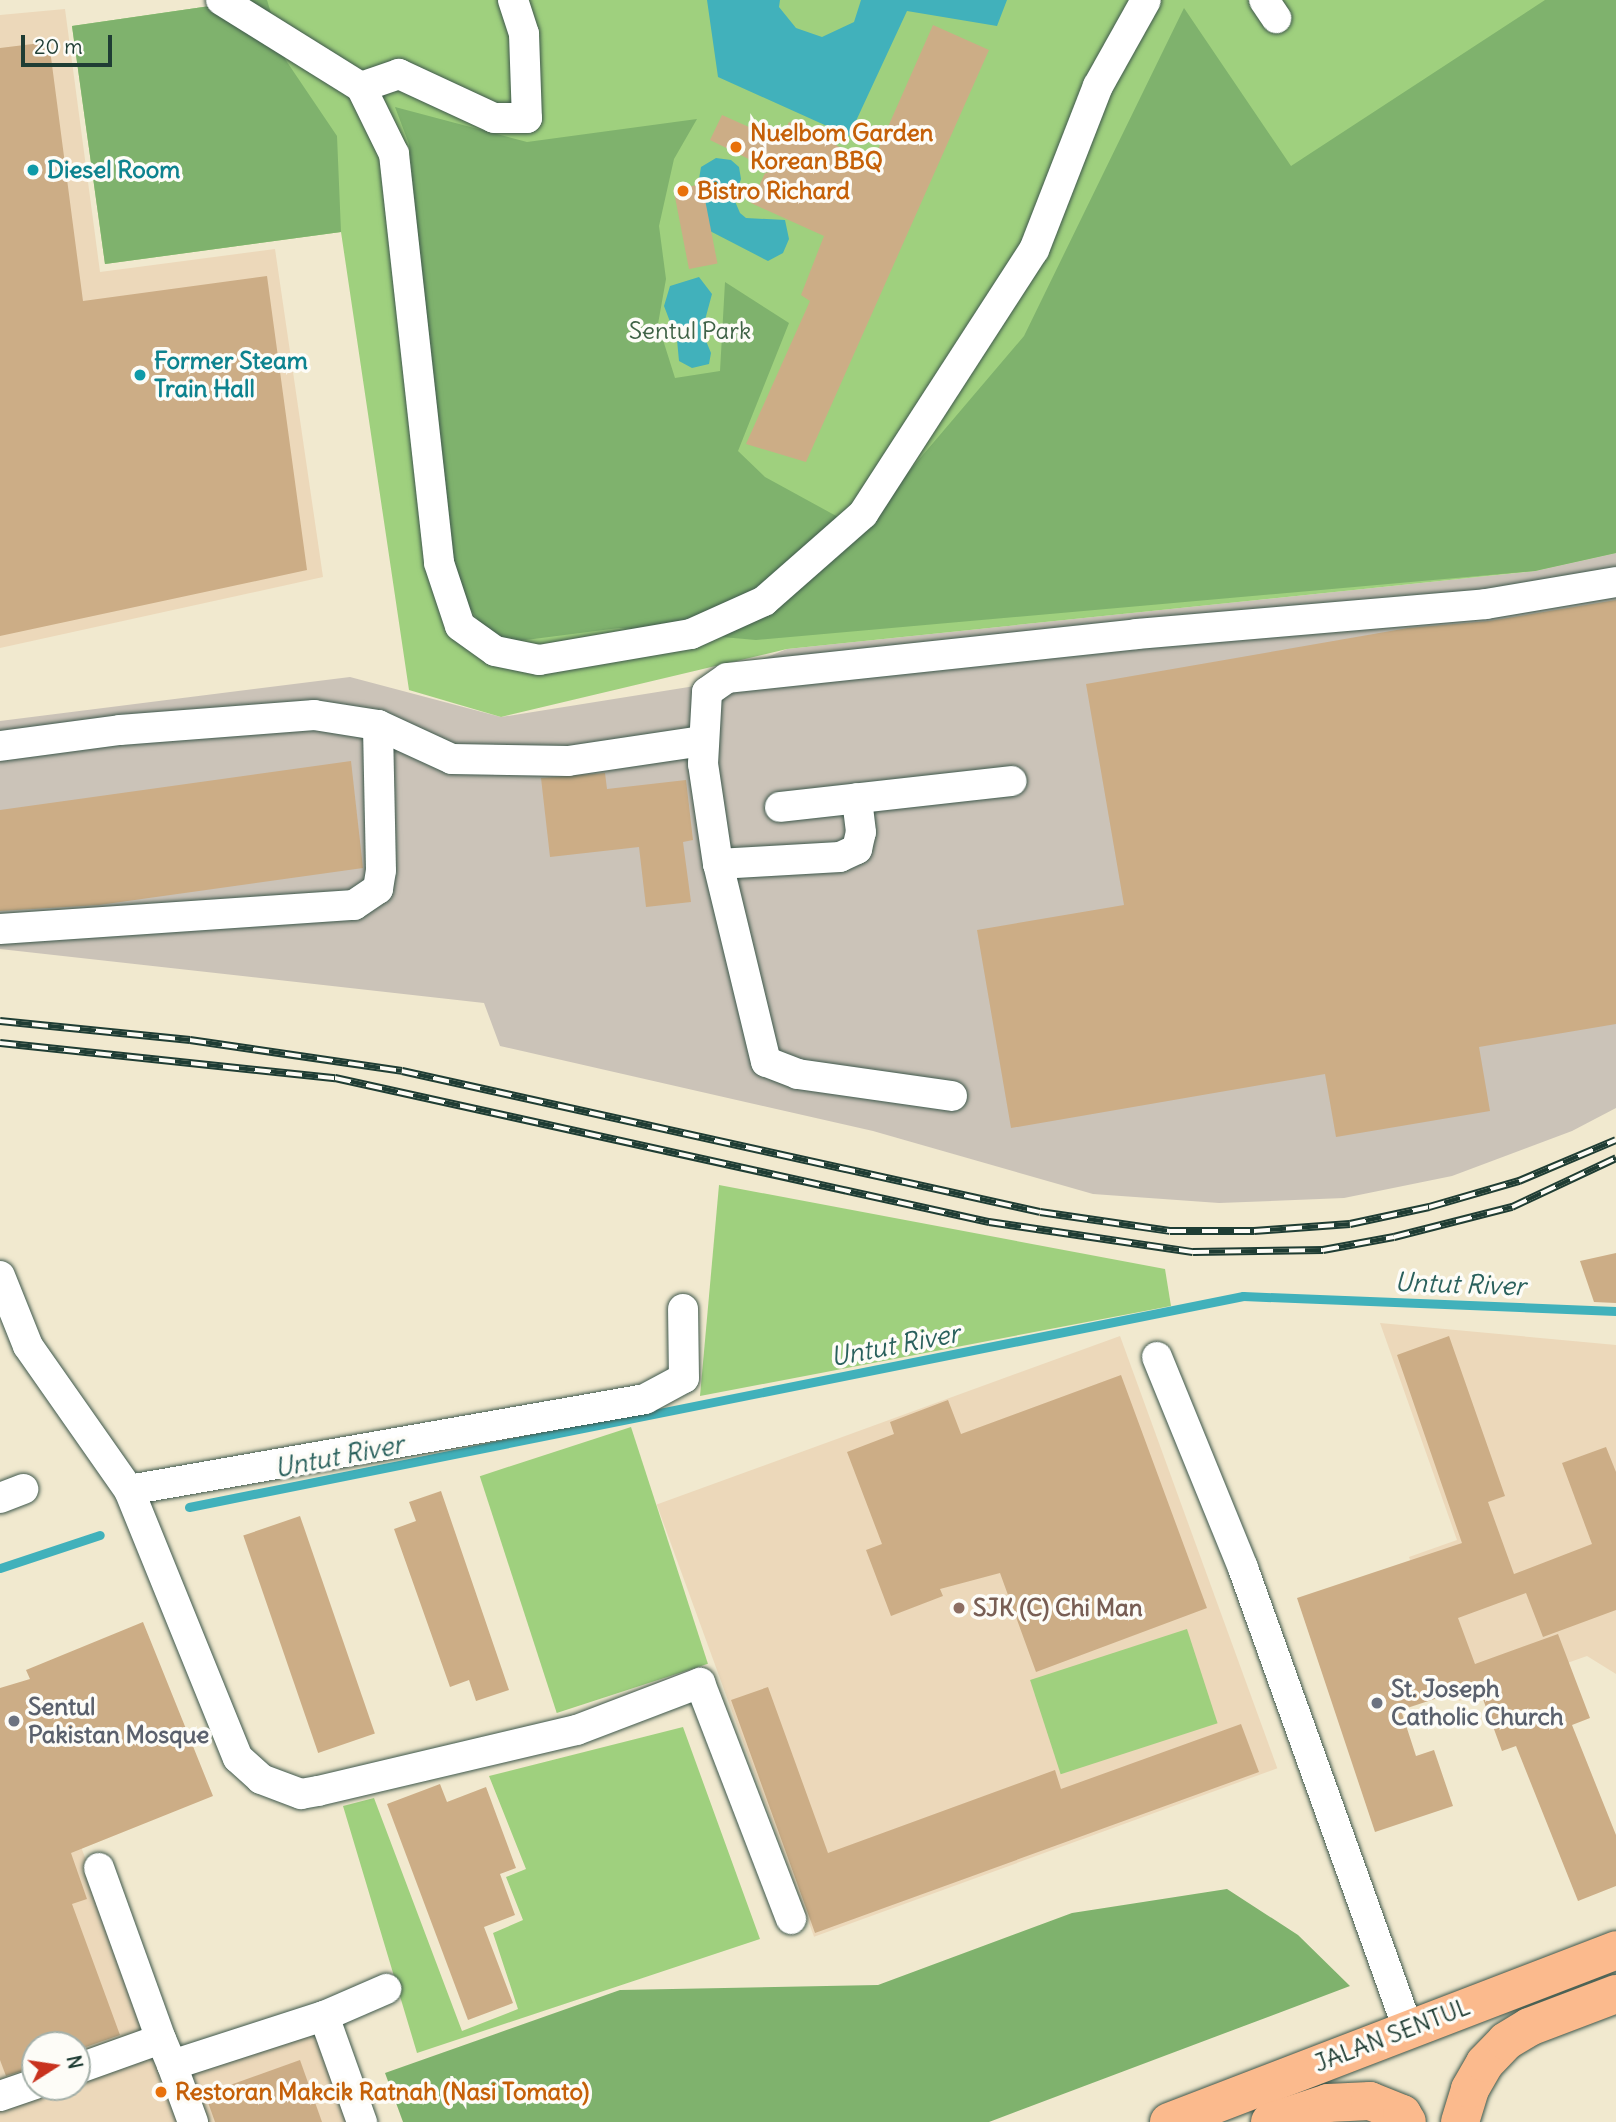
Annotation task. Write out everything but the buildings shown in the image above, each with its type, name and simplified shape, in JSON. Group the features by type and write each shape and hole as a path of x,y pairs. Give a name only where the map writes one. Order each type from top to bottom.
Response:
{"main road":[{"name":"JALAN SENTUL","path":"1169,2122 1616,1950"},
{"path":"1460,2122 1470,2089 1506,2041 1529,2027 1616,1994"},
{"path":"1270,2122 1328,2103 1370,2101 1402,2114 1407,2122"}],"street":[{"path":"221,0 361,88 394,154 439,563 460,626 495,651 539,660 691,634 764,601 863,514 1034,250 1098,86 1146,0"},
{"path":"361,88 399,74 494,118 527,118 524,34 513,0"},
{"path":"952,1096 798,1074 766,1062 718,864 702,741 707,692 727,678 1137,634 1486,604 1616,582"},
{"path":"0,747 120,730 314,715 378,726 452,759 568,761 702,741"},
{"path":"0,929 354,905 378,889 380,880 378,726"},
{"path":"780,807 1012,781"},
{"path":"718,864 840,857 857,849 861,832 857,798"},
{"path":"0,1276 28,1346 129,1490 238,1758 261,1779 301,1794 577,1730 701,1683 792,1919"},
{"path":"129,1490 645,1399 684,1378 683,1310"},
{"path":"1157,1357 1243,1569 1408,2028"},
{"path":"99,1868 193,2122"},
{"path":"91,2066 324,2016 386,1989"},
{"path":"324,2016 362,2122"},
{"path":"0,2096 21,2089"}],"shaded area":[{"path":"65,9 100,272 275,249 323,577 0,648 0,15"},
{"path":"1616,553 1616,1108 1572,1131 1452,1176 1344,1198 1219,1203 1093,1194 873,1131 500,1046 484,1003 0,949 0,721 350,677 501,717 695,686 787,649 1535,571"},
{"path":"1380,1323 1616,1345 1616,1674 1587,1656 1459,1701 1409,1557 1457,1540"},
{"name":"SJK (C) Chi Man","path":"1120,1336 1277,1768 814,1937 657,1505"},
{"path":"49,1763 168,2075 314,2028 349,2122 0,2122 0,1781"}],"green space":[{"name":"Sentul Park","path":"227,0 1616,0 1616,553 1535,571 787,649 501,717 409,690 341,232 105,264 72,26 217,5"},
{"path":"227,0 267,0 285,59 337,136 341,232 105,264 72,26 217,5"},
{"path":"1545,0 1616,0 1616,553 1535,571 756,640 619,628 495,644 450,580 409,144 395,107 527,142 697,119 674,159 659,226 666,279 658,324 675,378 720,371 725,282 789,323 738,451 765,477 860,529 1024,336 1184,8 1291,166"},
{"path":"719,1185 1165,1269 1171,1306 700,1396"},
{"path":"631,1427 708,1664 557,1713 480,1476"},
{"path":"1187,1629 1218,1723 1061,1774 1030,1680"},
{"path":"683,1727 760,1939 417,2053 343,1806 374,1798 462,2031 518,2009 493,1933 523,1920 506,1877 526,1869 489,1776"},
{"path":"1227,1889 1298,1935 1350,1986 989,2122 403,2122 385,2073 620,1990 878,1985 1072,1913"}],"water":[{"path":"707,0 780,0 779,7 796,28 822,37 854,22 861,0 1007,0 997,26 907,11 849,136 718,77"},
{"path":"716,158 731,160 739,167 741,179 734,199 740,213 746,218 785,220 789,239 783,253 768,261 708,230 699,179 701,167"},
{"path":"699,277 712,294 702,331 711,353 709,364 692,368 679,361 677,340 664,306 670,286"}],"waterway":[{"name":"Untut River","path":"189,1507 1243,1296 1616,1311"},
{"name":"Untut River","path":"0,1568 100,1535"}],"railway":[{"path":"0,1021 190,1040 402,1071 1040,1212 1170,1231 1254,1231 1350,1224 1429,1207 1519,1181 1616,1140"},
{"path":"0,1043 335,1078 989,1222 1193,1252 1323,1250 1394,1237 1512,1207 1616,1158"}],"place":[{"name":"Nuelbom Garden Korean BBQ","path":"736,147"},
{"name":"Diesel Room","path":"33,170"},
{"name":"Bistro Richard","path":"683,191"},
{"name":"Former Steam Train Hall","path":"140,375"},
{"name":"SJK (C) Chi Man","path":"959,1608"},
{"name":"St. Joseph Catholic Church","path":"1377,1703"},
{"name":"Sentul Pakistan Mosque","path":"14,1721"},
{"name":"Restoran Makcik Ratnah (Nasi Tomato)","path":"161,2092"}]}
